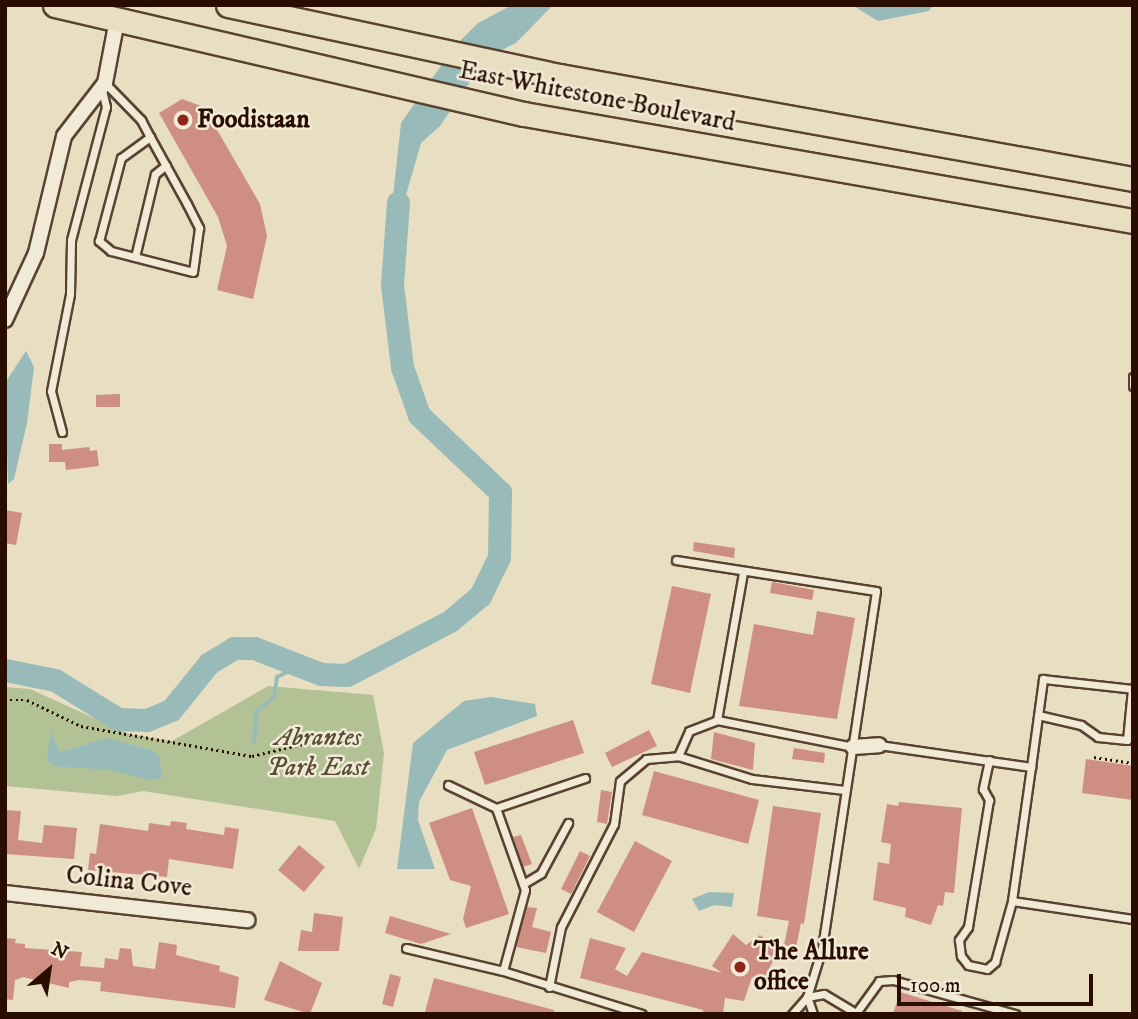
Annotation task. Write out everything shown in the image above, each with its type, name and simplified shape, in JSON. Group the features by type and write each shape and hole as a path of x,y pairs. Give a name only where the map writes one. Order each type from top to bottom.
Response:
{"main road":[{"name":"East Whitestone Boulevard","path":"55,5 317,69 524,114 1133,221"},
{"name":"East Whitestone Boulevard","path":"228,5 560,76 1133,179"}],"street":[{"path":"5,320 36,253 64,136 103,86 117,20"},
{"path":"853,747 879,745"},
{"name":"Colina Cove","path":"5,893 247,920"}],"lane":[{"path":"103,86 123,97 150,137 199,228 193,272 111,251 99,241 121,158 150,137"},
{"path":"62,432 51,391 70,294 71,240 106,107 103,86"},
{"path":"135,257 155,174 166,166"},
{"path":"1133,377 1133,386"},
{"path":"676,559 743,573 876,591 822,948 807,997 792,1014"},
{"path":"717,720 743,573"},
{"path":"989,761 983,789 989,800 968,927 959,940 961,956 968,965 987,969 995,962 1012,901 1043,679 1132,689 1130,740 1098,737 1081,725 1038,715"},
{"path":"678,756 689,732 717,720 853,747"},
{"path":"879,745 1031,767"},
{"path":"549,987 561,927 614,824 620,781 646,759 678,756 752,779 844,790"},
{"path":"448,785 496,808 585,778"},
{"path":"496,808 523,884 503,971"},
{"path":"523,884 540,876 568,823"},
{"path":"1012,901 1133,919"},
{"path":"406,948 503,971 642,1014"},
{"path":"807,997 824,994 857,1013 879,981 893,980 1015,1014"},
{"path":"807,997 813,1014"}],"path":[{"path":"5,700 27,699 81,726 252,756 332,737"},
{"path":"1094,757 1133,763"}],"green space":[{"name":"Abrantes Park East","path":"268,686 373,695 384,753 376,829 359,869 335,821 143,791 117,796 5,786 5,687 30,689 129,734 172,741"}],"water":[{"path":"512,5 553,5 516,43 487,57 440,126 421,143 395,233 391,215 401,123 454,47 478,23"},
{"path":"852,5 933,5 929,11 878,21"},
{"path":"26,351 34,367 27,423 14,479 8,484 5,383"},
{"path":"491,697 535,704 537,716 447,750 419,802 418,820 435,869 397,869 413,743 464,701"},
{"path":"50,731 60,752 107,738 151,750 159,755 162,778 150,780 110,770 52,766 47,761"},
{"path":"709,892 734,893 732,907 714,905 699,911 692,899"}],"building":[{"path":"182,99 215,111 224,125 216,128 260,204 267,236 253,299 217,290 227,246 218,217 159,113"},
{"path":"120,394 120,407 96,407 96,395"},
{"path":"49,444 62,444 62,450 89,447 90,451 97,450 99,466 66,470 65,462 49,462"},
{"path":"5,510 22,513 16,545 5,543"},
{"path":"694,542 735,548 734,558 693,551"},
{"path":"772,582 814,590 812,600 770,593"},
{"path":"672,586 711,594 690,693 651,684"},
{"path":"817,611 855,618 837,719 739,706 754,624 813,635"},
{"path":"573,720 584,753 485,785 474,752"},
{"path":"649,730 657,746 612,767 605,753"},
{"path":"714,732 755,743 753,770 711,759"},
{"path":"794,748 825,753 824,763 792,759"},
{"path":"1086,759 1133,766 1133,800 1082,793"},
{"path":"654,771 759,800 748,844 642,815"},
{"path":"601,790 612,792 607,824 597,822"},
{"path":"899,802 962,808 954,893 945,892 943,906 938,905 931,925 905,917 906,908 873,900 878,862 889,864 891,844 881,842 887,804 898,806"},
{"path":"773,806 821,813 804,924 801,923 796,948 784,945 789,921 757,916"},
{"path":"472,808 509,914 466,928 463,919 471,886 450,880 429,823"},
{"path":"5,810 21,811 18,840 42,843 44,825 77,828 74,859 5,854"},
{"path":"171,821 187,823 186,829 224,835 225,827 239,829 233,869 169,859 167,877 88,870 90,853 96,854 100,824 148,831 149,823 170,826"},
{"path":"521,835 532,864 523,867 513,837"},
{"path":"635,841 672,861 634,932 597,912"},
{"path":"299,845 325,867 304,892 278,870"},
{"path":"580,851 590,856 571,894 561,889"},
{"path":"527,907 537,908 532,927 551,932 546,953 516,947"},
{"path":"314,913 343,917 339,951 298,951 301,930 312,932"},
{"path":"390,916 451,934 421,944 385,933"},
{"path":"733,934 746,945 760,935 778,949 763,983 752,977 744,1001 725,998 723,1014 703,1014 703,1010 580,978 590,938 626,948 615,969 627,976 642,952 722,973 712,966"},
{"path":"5,938 16,939 15,943 25,944 25,948 82,952 80,966 104,968 105,958 118,960 120,948 131,949 133,966 155,969 159,942 177,945 176,955 220,966 219,971 239,977 235,1008 100,991 101,982 79,980 69,982 69,988 23,977 15,980 13,1000 5,999"},
{"path":"280,961 322,983 310,1014 264,1000"},
{"path":"390,974 401,977 393,1007 382,1004"},
{"path":"434,978 554,1010 554,1014 425,1012"},
{"path":"900,992 962,1011 961,1014 893,1014"}],"waterway":[{"path":"5,670 55,680 118,719 147,720 171,710 209,663 234,648 254,648 321,674 347,675 450,621 480,596 499,557 500,492 419,415 402,367 392,284 398,202"},
{"path":"254,743 256,712 274,697 277,677 301,666"}],"place":[{"name":"Foodistaan","path":"183,120"},
{"name":"The Allure office","path":"740,967"}]}
